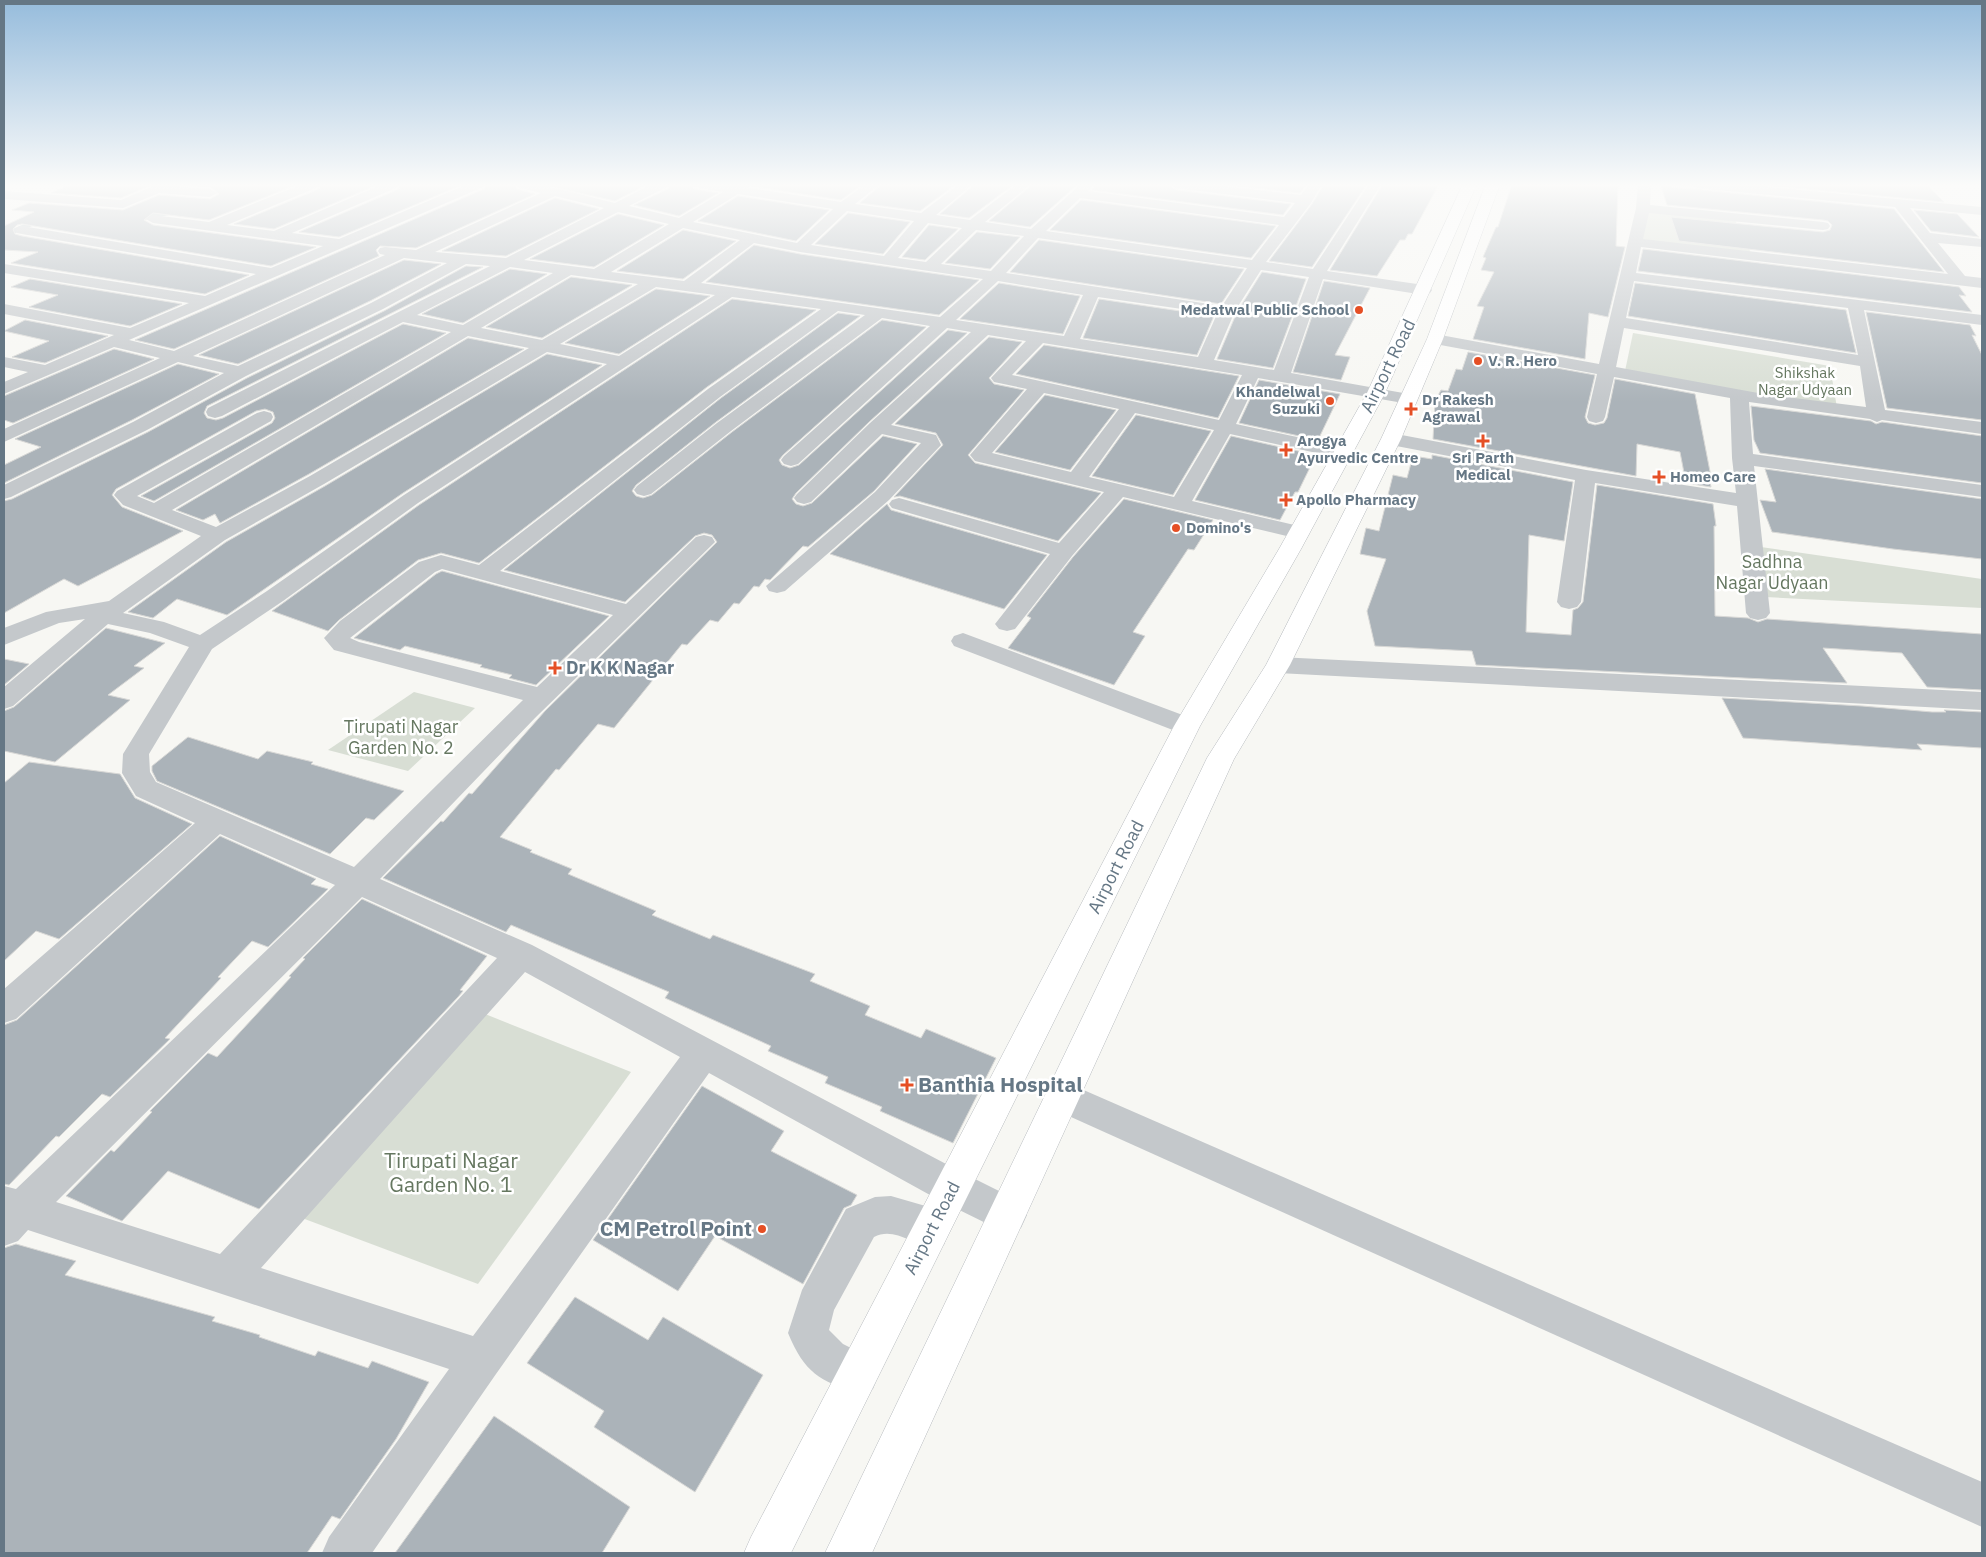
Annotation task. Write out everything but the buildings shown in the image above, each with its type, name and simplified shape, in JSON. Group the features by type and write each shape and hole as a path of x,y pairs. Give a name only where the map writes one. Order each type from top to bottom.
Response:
{"main road":[{"name":"Airport Road","path":"767,1553 1188,726 1299,533 1376,393 1438,257"},
{"name":"Airport Road","path":"848,1553 1221,758 1278,665 1391,439 1435,339 1466,257"}],"street":[{"path":"178,257 274,273"},
{"path":"4,389 131,332 313,257"},
{"path":"4,436 175,357 404,257"},
{"path":"433,257 506,262 566,272 731,291 835,306 1281,375 1409,399"},
{"path":"215,412 517,257"},
{"path":"595,275 625,257"},
{"path":"686,287 726,257"},
{"path":"864,257 1228,311"},
{"path":"888,260 891,257"},
{"path":"929,267 940,257"},
{"path":"791,460 995,276 1013,257"},
{"path":"1204,257 1424,290"},
{"path":"1204,363 1228,311 1262,257"},
{"path":"1281,375 1318,273 1328,257"},
{"path":"1596,417 1631,257"},
{"path":"1761,257 1982,282"},
{"path":"1843,257 1850,268 1860,293 1868,362 1877,416"},
{"path":"1942,257 1960,280"},
{"path":"4,492 140,426 240,372 377,306 462,260"},
{"path":"4,268 208,301"},
{"path":"155,511 566,272"},
{"path":"1627,276 1860,293 1874,306 1980,323"},
{"path":"4,700 110,612 217,535 317,480 652,282"},
{"path":"731,291 411,499 276,596 203,644 136,754 136,774 146,789 520,954 952,1187 1008,1215"},
{"path":"1070,342 1092,292"},
{"path":"484,573 714,393 835,306"},
{"path":"4,309 131,332"},
{"path":"644,490 724,427 879,313"},
{"path":"401,317 623,362"},
{"path":"1618,322 1868,362"},
{"path":"804,498 877,427 985,328"},
{"path":"1039,338 1000,378 1344,453"},
{"path":"1435,339 1740,395 1877,416 1982,428"},
{"path":"110,341 240,372"},
{"path":"4,362 46,370"},
{"path":"1179,505 1225,427 1252,371"},
{"path":"1039,387 980,455 1116,491 1299,533"},
{"path":"1740,395 1742,458 1748,500 1758,613"},
{"path":"1076,480 1130,407"},
{"path":"217,535 130,501 124,495 264,417"},
{"path":"777,586 882,496 931,445 929,439 877,427"},
{"path":"1391,439 1586,476 1748,500"},
{"path":"1742,458 1982,491"},
{"path":"1569,602 1586,476"},
{"path":"1007,624 1064,551 1116,491"},
{"path":"899,504 1064,551"},
{"path":"9,1213 358,882 542,697 704,542"},
{"path":"542,697 352,648 336,638 348,626 435,562 446,562 629,612"},
{"path":"4,637 54,617 110,612 203,644"},
{"path":"963,641 1188,726"},
{"path":"1278,665 1982,701"},
{"path":"4,1009 217,820"},
{"path":"227,1276 520,954"},
{"path":"344,1553 703,1053"},
{"path":"1063,1097 1982,1505"},
{"path":"9,1213 227,1276 481,1360"},
{"path":"858,1374 828,1361 816,1349 808,1333 816,1304 860,1223 876,1216 891,1215 915,1221 930,1231"}],"green space":[{"name":"Shikshak Nagar Udyaan","path":"1633,333 1830,366 1837,408 1625,371"},
{"name":"Sadhna Nagar Udyaan","path":"1747,545 1982,579 1982,608 1746,596"},
{"name":"Tirupati Nagar Garden No. 2","path":"414,692 475,708 408,771 328,750"},
{"name":"Tirupati Nagar Garden No. 1","path":"480,1012 631,1072 478,1284 294,1215"}],"place":[{"name":"Medatwal Public School","path":"1359,310"},
{"name":"V. R. Hero","path":"1478,361"},
{"name":"Khandelwal Suzuki","path":"1330,401"},
{"name":"Dr Rakesh Agrawal","path":"1411,409"},
{"name":"Sri Parth Medical","path":"1483,441"},
{"name":"Arogya Ayurvedic Centre","path":"1286,450"},
{"name":"Homeo Care","path":"1659,477"},
{"name":"Apollo Pharmacy","path":"1286,500"},
{"name":"Domino's","path":"1176,528"},
{"name":"Dr K K Nagar","path":"555,668"},
{"name":"Banthia Hospital","path":"907,1085"},
{"name":"CM Petrol Point","path":"762,1229"}]}
